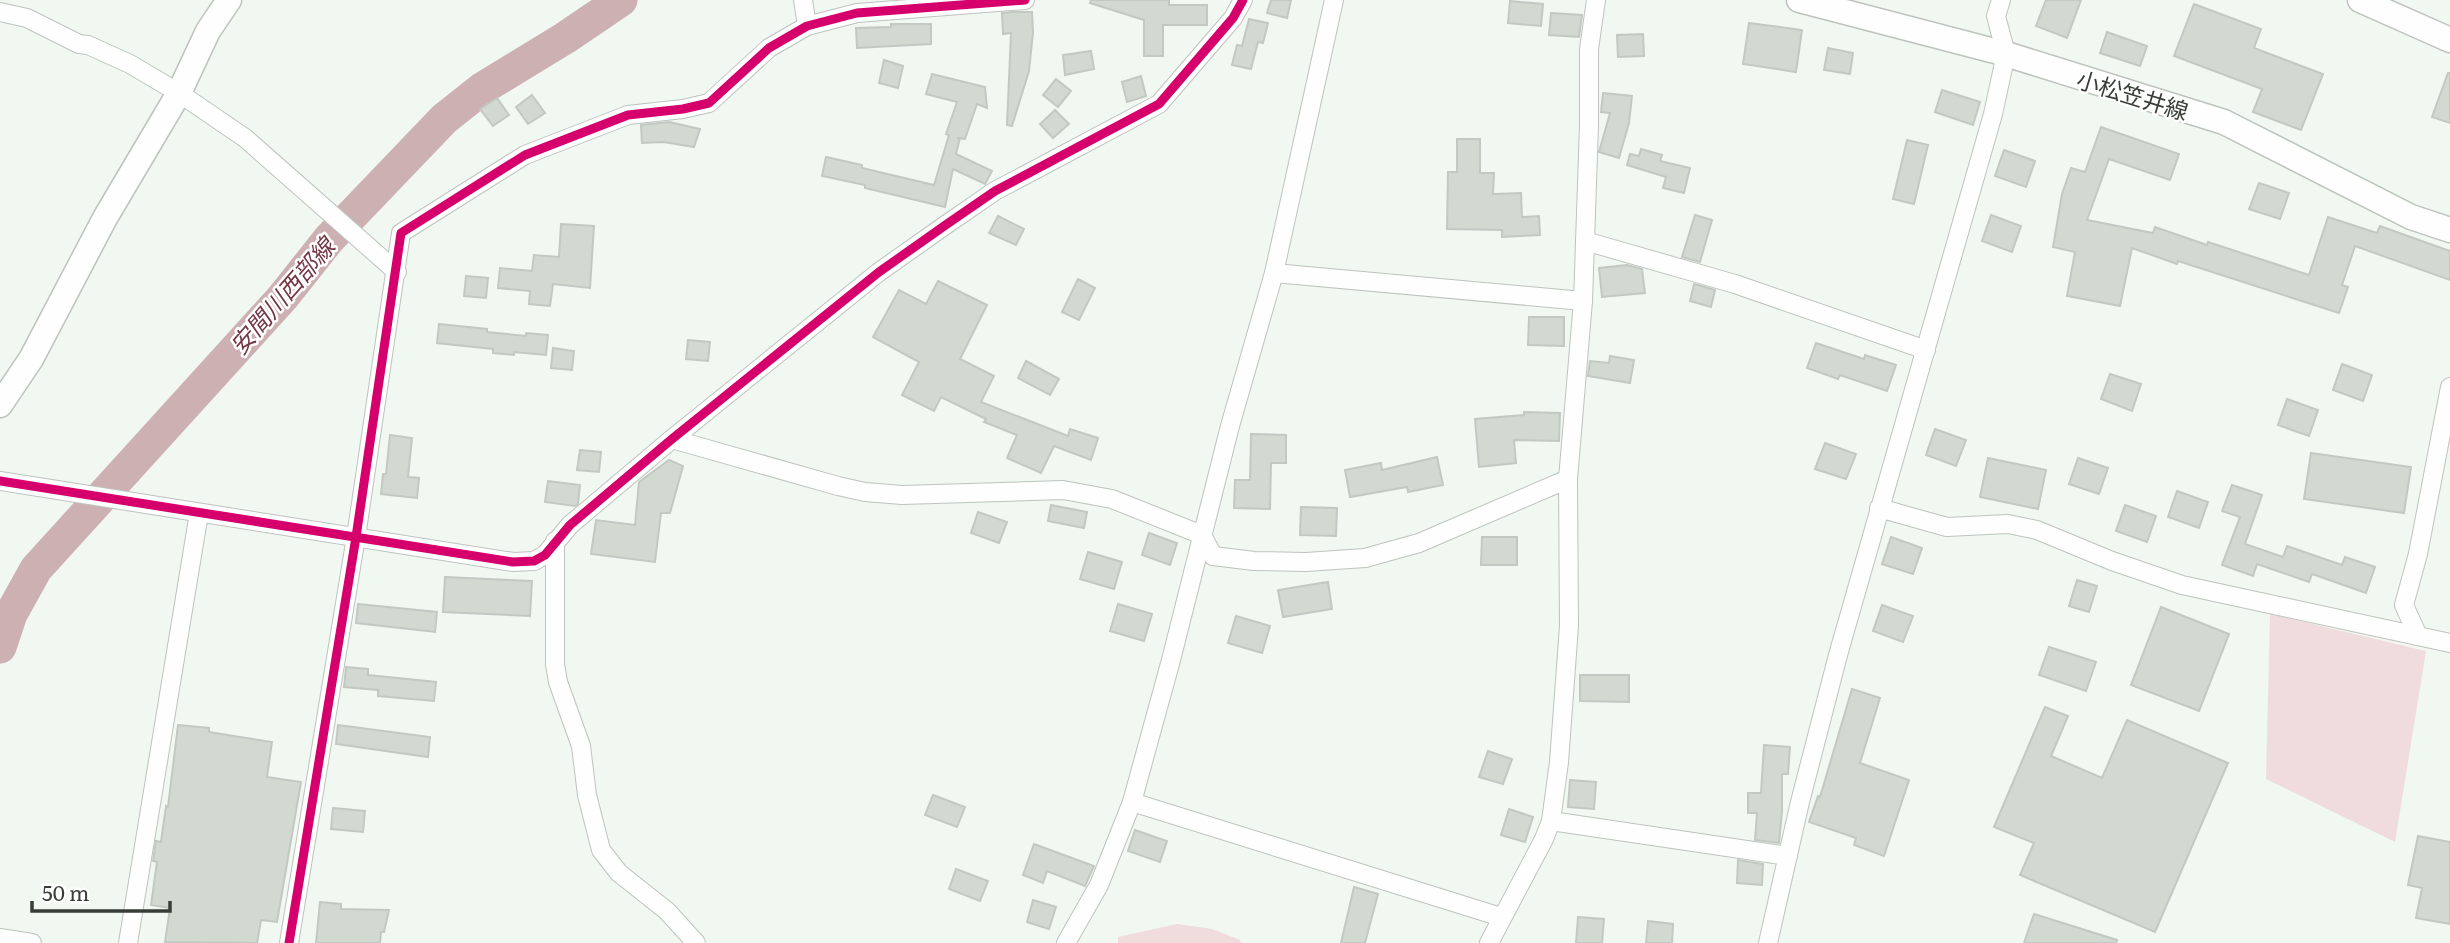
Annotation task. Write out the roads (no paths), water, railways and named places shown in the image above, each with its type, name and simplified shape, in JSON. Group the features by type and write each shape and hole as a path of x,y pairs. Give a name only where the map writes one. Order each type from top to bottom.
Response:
{"main road":[{"path":"0,405 31,359 106,218 179,93 208,32 229,0"},
{"name":"小松笠井線","path":"1799,0 1857,7 2224,122 2400,212 2450,230"},
{"path":"2360,0 2450,40"}],"street":[{"path":"803,0 807,26"},
{"path":"289,943 356,537 401,233 525,155 628,115 683,109 709,103 769,48 807,26 857,13 1026,0"},
{"path":"0,481 513,562 534,561 545,555 570,525 672,439 879,272 995,191 1159,104 1233,18 1243,0"},
{"path":"1066,943 1100,884 1132,802 1230,426 1274,273 1334,0"},
{"path":"1489,943 1551,821 1559,762 1569,626 1568,479 1583,301 1589,49 1596,0"},
{"path":"1768,943 1838,655 1982,154 2006,54 1996,16 2001,0"},
{"path":"0,12 27,18 79,44 88,45 130,64 179,93 245,138 397,272"},
{"path":"1585,242 1735,284 1926,350"},
{"path":"1274,273 1583,301"},
{"path":"2418,636 2404,605 2418,554 2450,387"},
{"path":"672,439 865,492 902,495 1063,490 1112,499 1202,535 1213,556 1254,561 1306,562 1365,558 1419,543 1568,479"},
{"path":"1879,508 1947,527 2008,524 2037,530 2112,561 2182,585 2450,643"},
{"path":"128,943 199,513"},
{"path":"555,541 555,664 558,682 581,746 587,795 601,850 619,873 667,911 696,943"},
{"path":"1132,802 1502,917"},
{"path":"1551,821 1788,856"},
{"path":"0,938 32,943"}],"waterway":[{"name":"安間川西部線","path":"0,647 11,614 36,569 283,297 329,239 444,119 483,88 621,0"}]}
